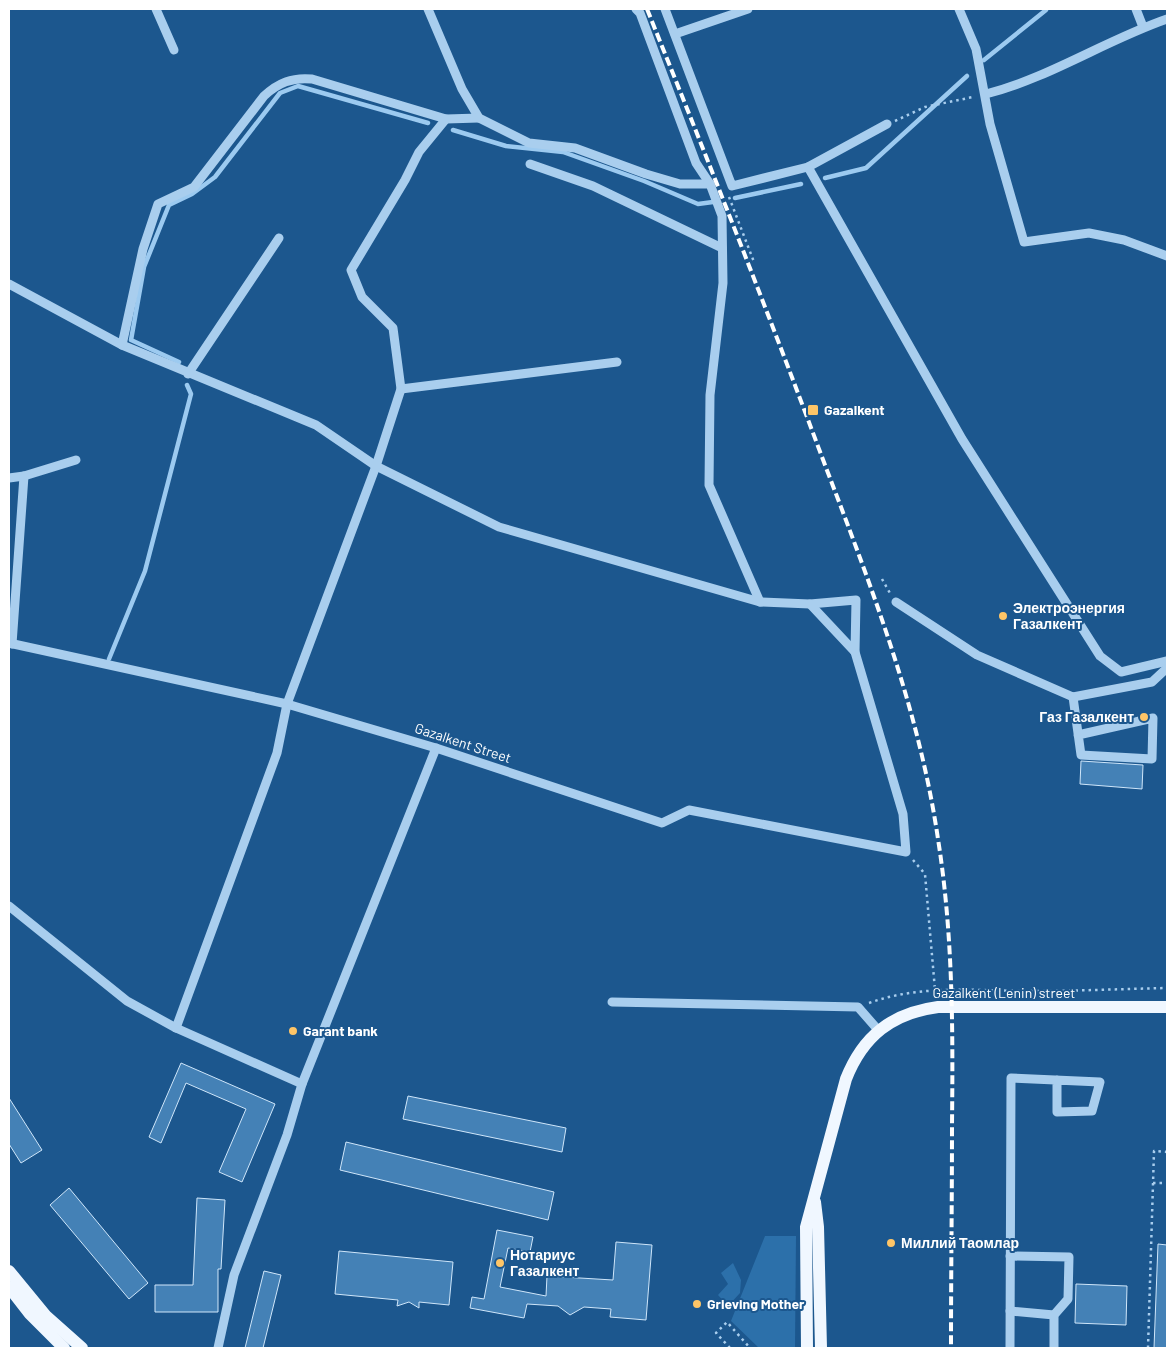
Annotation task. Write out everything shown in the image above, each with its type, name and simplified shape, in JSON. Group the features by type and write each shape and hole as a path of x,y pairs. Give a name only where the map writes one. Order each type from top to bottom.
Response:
{"main road":[{"name":"Gazalkent (Lenin) street","path":"821,1348 818,1227 814,1198 849,1072 862,1050 879,1031 906,1013 938,1007 1167,1008"},
{"path":"807,1348 806,1227 814,1198"},
{"path":"9,1271 46,1316 82,1348"},
{"path":"9,1287 30,1314 64,1348"}],"street":[{"path":"156,9 174,50"},
{"path":"428,9 462,88 479,118"},
{"path":"636,9 696,163 710,184 722,216 724,283 710,395 709,485 760,602"},
{"path":"665,9 732,186 808,167 887,124"},
{"path":"674,34 748,9"},
{"path":"959,9 976,49 986,94 990,124 1024,242 1089,233 1124,240 1167,256"},
{"path":"1136,9 1143,28"},
{"path":"986,94 1010,88 1167,19"},
{"path":"122,345 143,249 158,204 194,187 264,96 274,87 299,77 312,79 446,119 479,118 529,143 576,148 646,174 680,184 710,184"},
{"path":"176,1028 277,753 287,704 376,466 401,389 393,328 362,297 351,270 405,180 419,152 446,119"},
{"path":"530,164 593,186 722,248"},
{"path":"808,167 962,439 1100,656 1121,672 1167,661"},
{"path":"188,374 278,238"},
{"path":"9,284 122,345 188,374 316,425 376,466 498,528 760,602 810,604 856,600 856,652 903,814 906,852"},
{"path":"401,389 617,362"},
{"path":"9,478 24,476 76,460"},
{"path":"10,644 24,476"},
{"path":"896,602 977,655 1073,697 1152,682 1167,668"},
{"path":"810,604 856,652"},
{"name":"Gazalkent Street","path":"10,644 287,704 436,748 662,823 689,810 906,852"},
{"path":"1073,697 1078,735 1081,755 1152,759 1153,718 1078,735"},
{"path":"218,1348 234,1275 287,1136 302,1084 436,748"},
{"path":"9,906 127,1001 176,1028 302,1084"},
{"path":"612,1002 858,1008 879,1031"},
{"path":"1010,1348 1011,1078 1058,1080 1100,1082 1092,1111 1057,1112 1058,1080"},
{"path":"1010,1256 1070,1258 1068,1299 1054,1315 1054,1348"},
{"path":"1010,1311 1054,1315"}],"path":[{"path":"887,124 925,107 948,104 986,94"},
{"path":"732,186 728,194 754,262"},
{"path":"882,579 896,602"},
{"path":"906,852 925,874 935,990"},
{"path":"858,1008 879,1000 935,990 964,988 1029,991 1167,988"},
{"path":"1148,1348 1154,1151 1167,1152"},
{"path":"1153,1183 1167,1183"},
{"path":"730,1348 716,1333 726,1322 750,1348"}],"shaded area":[{"path":"765,1236 796,1236 795,1348 759,1348 731,1321"},
{"path":"733,1263 741,1280 740,1293 728,1306 718,1295 728,1284 721,1273"}],"building":[{"path":"1081,761 1143,765 1142,789 1080,784"},
{"path":"181,1063 275,1104 242,1182 219,1172 246,1109 186,1083 161,1143 149,1137"},
{"path":"408,1096 566,1128 562,1152 403,1119"},
{"path":"9,1098 42,1150 21,1163 9,1144"},
{"path":"346,1142 554,1192 548,1220 340,1170"},
{"path":"69,1188 148,1283 129,1299 50,1205"},
{"path":"197,1198 225,1200 221,1269 218,1269 218,1312 155,1312 155,1285 193,1285"},
{"path":"497,1230 533,1237 530,1252 508,1248 500,1287 546,1296 547,1276 613,1280 616,1242 652,1245 646,1320 610,1317 611,1309 584,1307 570,1315 558,1306 527,1304 524,1318 470,1308 472,1297 484,1299"},
{"path":"1158,1244 1167,1245 1167,1348 1154,1348"},
{"path":"339,1251 453,1262 449,1305 419,1302 419,1308 409,1302 397,1306 398,1300 335,1294"},
{"path":"264,1271 281,1275 263,1348 245,1348"},
{"path":"1076,1284 1127,1286 1126,1325 1075,1323"}],"waterway":[{"path":"984,60 1046,10"},
{"path":"825,178 866,168 967,76"},
{"path":"179,362 131,340 144,267 169,205 192,194 215,177 280,93 298,86 428,123"},
{"path":"453,130 506,146 563,152 644,181 698,204 713,202"},
{"path":"735,198 801,184"},
{"path":"109,659 145,571 191,394 187,385"}],"railway":[{"path":"647,9 760,293 876,602 906,695 930,791 947,910 951,982 951,1348"}],"place":[{"name":"Gazalkent","path":"813,410"},
{"name":"Электроэнергия Газалкент","path":"1003,616"},
{"name":"Газ Газалкент","path":"1144,717"},
{"name":"Garant bank","path":"293,1031"},
{"name":"Миллий Таомлар","path":"891,1243"},
{"name":"Нотариус Газалкент","path":"500,1263"},
{"name":"Grieving Mother","path":"697,1304"}]}
